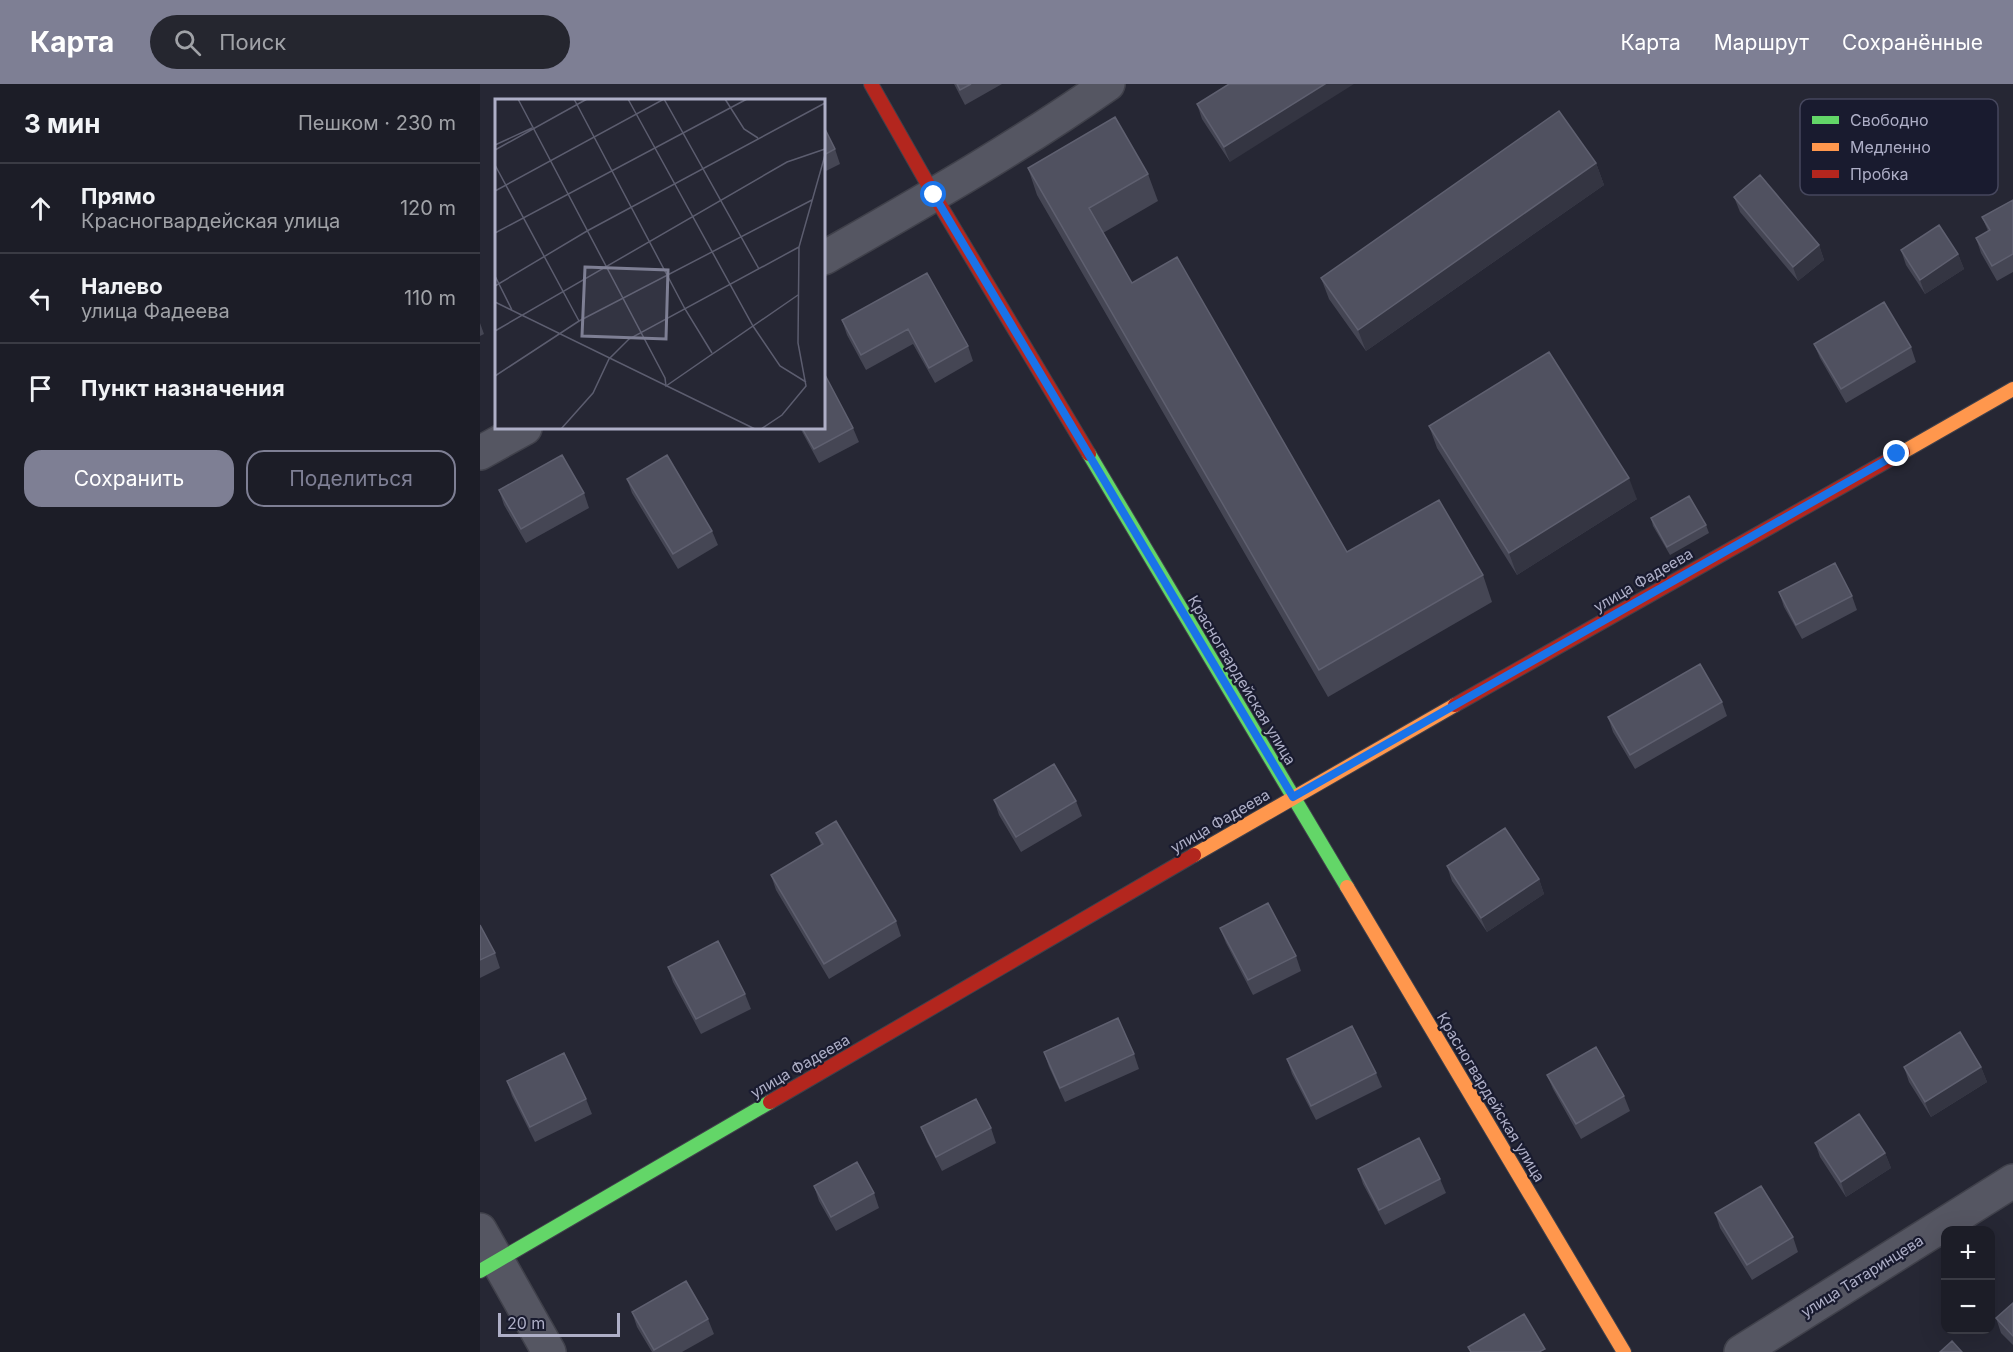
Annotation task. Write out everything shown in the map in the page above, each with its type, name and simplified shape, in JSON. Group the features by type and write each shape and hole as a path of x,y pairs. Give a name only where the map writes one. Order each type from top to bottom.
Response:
{"street":[{"name":"Красногвардейская улица","path":"871,84 934,195 1624,1352"},
{"path":"825,257 934,195 1063,116 1108,84"},
{"name":"улица Фадеева","path":"489,1266 1293,797 2013,388"},
{"path":"480,453 523,429"},
{"name":"улица Татаринцева","path":"1741,1352 2013,1181"},
{"path":"480,1230 489,1266 549,1352"}],"building":[{"path":"957,84 971,84 960,90"},
{"path":"1229,84 1325,84 1224,147 1197,104"},
{"path":"1559,111 1596,163 1358,330 1321,278"},
{"path":"1115,117 1148,174 1089,208 1132,283 1177,257 1347,552 1439,500 1483,575 1319,670 1028,168"},
{"path":"825,129 835,149 825,154"},
{"path":"1760,175 1819,245 1793,267 1734,197"},
{"path":"2013,200 2013,254 1992,266 1976,238 1990,230 1982,217"},
{"path":"1939,225 1958,254 1920,280 1901,250"},
{"path":"927,273 968,346 929,368 908,329 861,355 842,320"},
{"path":"1884,302 1911,347 1841,389 1814,344"},
{"path":"1549,352 1629,478 1509,553 1429,426"},
{"path":"825,375 853,428 814,449 803,429 825,429"},
{"path":"562,455 584,493 521,529 499,490"},
{"path":"667,455 712,531 673,554 627,479"},
{"path":"1689,496 1706,525 1667,547 1651,518"},
{"path":"1835,563 1852,596 1796,625 1779,592"},
{"path":"1700,664 1722,702 1630,755 1608,717"},
{"path":"1054,764 1076,801 1016,837 994,800"},
{"path":"836,821 896,921 824,964 771,875 823,844 816,833"},
{"path":"1505,828 1539,879 1481,918 1447,866"},
{"path":"1268,903 1296,956 1248,980 1220,928"},
{"path":"480,925 495,953 480,960"},
{"path":"718,941 745,994 696,1019 668,967"},
{"path":"1118,1018 1134,1054 1060,1088 1044,1052"},
{"path":"1352,1026 1376,1073 1311,1106 1287,1059"},
{"path":"1960,1032 1981,1067 1925,1102 1904,1067"},
{"path":"1596,1047 1624,1096 1576,1124 1547,1075"},
{"path":"564,1053 586,1099 530,1127 507,1081"},
{"path":"976,1099 991,1128 936,1157 921,1127"},
{"path":"1859,1114 1885,1153 1841,1182 1815,1143"},
{"path":"1419,1138 1440,1179 1379,1210 1358,1169"},
{"path":"857,1162 874,1193 831,1217 814,1186"},
{"path":"1761,1186 1793,1237 1747,1265 1715,1213"},
{"path":"686,1281 708,1319 654,1350 632,1312"},
{"path":"2013,1303 2013,1336 1996,1318"},
{"path":"1524,1314 1545,1349 1539,1352 1471,1352 1468,1347"},
{"path":"1952,1341 1962,1352 1940,1352"}],"traffic: fast":[{"path":"1089,454 1347,887"},
{"path":"480,1271 770,1102"}],"traffic: slow":[{"path":"1903,452 2013,389"},
{"path":"1194,855 1455,705"},
{"path":"1347,887 1624,1352"}],"traffic: jam":[{"path":"871,84 934,195 1089,454"},
{"path":"1455,705 1903,452"},
{"path":"770,1102 1194,855"}],"route":[{"path":"934,195 1293,797 1897,454"}]}
